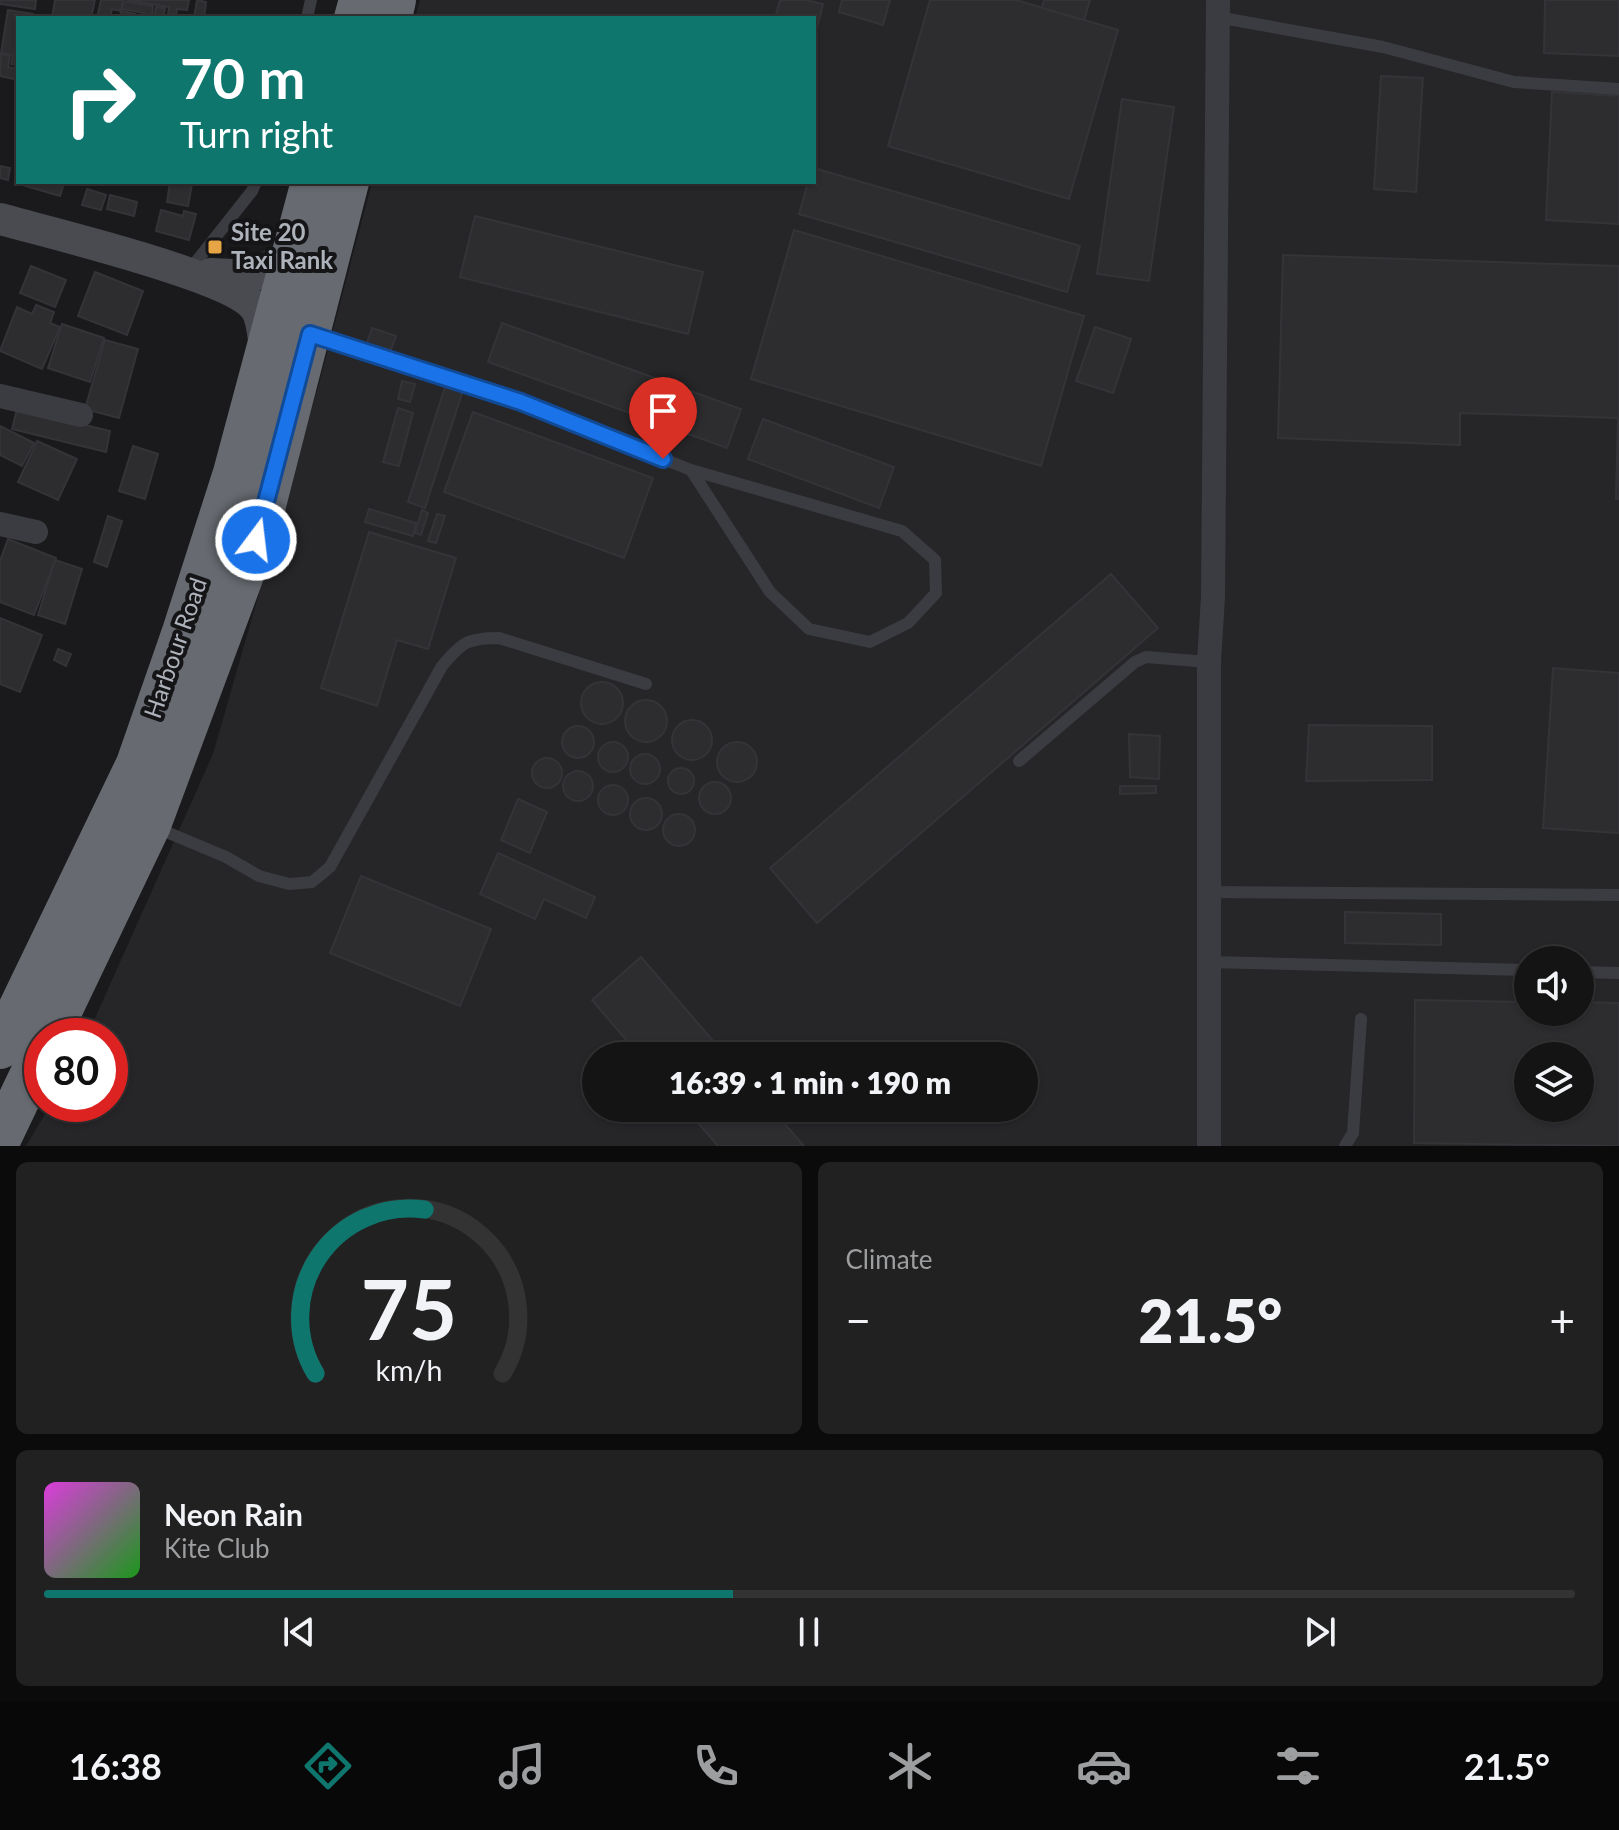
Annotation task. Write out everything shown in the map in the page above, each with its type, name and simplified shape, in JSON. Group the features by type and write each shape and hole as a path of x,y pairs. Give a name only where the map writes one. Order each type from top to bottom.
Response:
{"highway":[{"name":"Harbour Road","path":"0,1048 137,764 234,473 311,184"},
{"name":"Harbour Road","path":"58,1018 150,825 256,540 348,184"},
{"path":"0,1139 24,1089"}],"street":[{"path":"1209,1146 1209,662 1213,597 1218,8"},
{"path":"0,219 188,272 242,296 256,309 266,352"},
{"path":"188,272 253,276 293,253"},
{"path":"0,396 81,415"},
{"path":"0,524 36,532"}],"lane":[{"path":"1218,8 1514,82 1619,89"},
{"path":"188,272 235,214 255,184"},
{"path":"310,334 521,402 691,470 902,531 935,560 936,593 908,623 870,642 809,629 770,592 691,470"},
{"path":"150,825 226,857 259,876 289,884 312,882 330,867 442,666 457,647 474,638 499,638 646,684"},
{"path":"1019,761 1135,662 1146,657 1209,662"},
{"path":"1208,892 1619,895"},
{"path":"1208,962 1514,970"},
{"path":"1594,972 1619,973"},
{"path":"1345,1146 1353,1133 1361,1019"}],"shaded area":[{"path":"420,0 1619,0 1619,1146 26,1146 40,1122 128,1122 128,1018 95,1018 213,754 318,387 371,184 816,184 816,16 416,16"}],"building":[{"path":"0,0 36,0 35,9 0,4"},
{"path":"55,0 95,0 91,16 52,16"},
{"path":"101,0 123,0 121,11 112,9 110,16 97,16"},
{"path":"127,0 189,0 187,10 177,9 176,15 168,14 169,7"},
{"path":"197,0 206,2 204,16 194,16"},
{"path":"780,0 806,0 823,4 816,33 816,16 776,16"},
{"path":"842,0 890,0 883,25 839,12"},
{"path":"930,0 1016,0 1118,30 1069,199 888,146"},
{"path":"1044,0 1090,0 1084,20 1042,8"},
{"path":"1545,0 1619,0 1619,56 1544,53"},
{"path":"123,1 153,6 152,16 122,9"},
{"path":"156,7 165,8 163,16 154,16"},
{"path":"8,10 33,14 16,16 16,65 11,64 13,55 1,53"},
{"path":"121,11 135,14 134,16 120,16"},
{"path":"1,54 10,56 8,67 16,69 16,80 0,76"},
{"path":"1381,76 1423,78 1416,192 1374,189"},
{"path":"1552,92 1619,96 1619,224 1546,220"},
{"path":"1122,99 1174,107 1149,281 1097,274"},
{"path":"0,166 10,168 8,180 0,178"},
{"path":"816,169 1080,246 1067,292 799,214 807,184 816,184"},
{"path":"22,184 64,184 60,196"},
{"path":"170,184 192,184 188,206 167,202"},
{"path":"87,189 106,195 101,210 82,205"},
{"path":"110,195 137,202 134,216 107,209"},
{"path":"161,210 183,216 184,211 196,214 189,240 156,231"},
{"path":"475,216 703,272 688,334 460,277"},
{"path":"794,230 1084,316 1041,466 751,379"},
{"path":"1283,255 1619,266 1619,499 1616,499 1618,418 1460,413 1460,445 1278,438"},
{"path":"31,266 66,280 55,307 20,293"},
{"path":"95,272 143,291 127,335 78,316"},
{"path":"36,305 54,312 50,323 60,327 42,369 0,351 17,307 32,314"},
{"path":"502,323 741,409 727,448 488,362"},
{"path":"62,324 104,338 90,382 48,368"},
{"path":"1095,327 1131,339 1113,393 1076,381"},
{"path":"372,328 396,336 388,357 365,349"},
{"path":"105,340 138,349 119,418 85,409"},
{"path":"402,381 415,384 410,402 398,399"},
{"path":"446,384 463,390 425,508 408,502"},
{"path":"398,408 413,413 399,466 383,462"},
{"path":"17,409 110,431 106,452 12,429"},
{"path":"473,412 653,478 624,558 444,492"},
{"path":"763,419 894,467 879,508 748,459"},
{"path":"0,426 34,443 22,466 0,455"},
{"path":"37,441 77,459 58,500 18,482"},
{"path":"133,446 158,454 145,499 119,491"},
{"path":"369,509 416,523 413,536 365,522"},
{"path":"422,510 428,513 421,535 415,533"},
{"path":"437,514 445,516 436,543 428,541"},
{"path":"108,516 122,521 107,567 94,562"},
{"path":"369,532 456,558 428,649 397,640 377,706 321,688"},
{"path":"8,539 56,558 34,615 0,602 0,561"},
{"path":"55,560 82,569 65,624 38,615"},
{"path":"1111,574 1158,628 817,923 770,868"},
{"path":"0,618 42,635 20,692 0,684"},
{"path":"58,649 71,654 66,666 54,660"},
{"path":"1553,668 1619,673 1619,833 1543,828"},
{"path":"602,682 617,688 623,703 617,718 602,724 587,718 581,703 587,688"},
{"path":"646,700 661,706 667,721 661,736 646,742 631,736 625,721 631,706"},
{"path":"692,720 706,726 712,740 706,754 692,760 678,754 672,740 678,726"},
{"path":"1309,725 1432,726 1432,780 1306,781"},
{"path":"578,726 589,731 594,742 589,753 578,758 567,753 562,742 567,731"},
{"path":"1129,734 1160,736 1159,779 1130,777"},
{"path":"613,742 624,746 628,757 624,768 613,772 602,768 598,757 602,746"},
{"path":"737,742 751,748 757,762 751,776 737,782 723,776 717,762 723,748"},
{"path":"645,754 651,755 659,763 659,775 651,783 645,784 639,783 631,775 630,769 631,763 639,755"},
{"path":"547,758 558,762 562,773 558,784 547,788 536,784 532,773 536,762"},
{"path":"681,768 690,772 694,781 690,790 681,794 672,790 668,781 672,772"},
{"path":"578,771 589,775 593,786 589,797 578,801 567,797 563,786 567,775"},
{"path":"715,782 726,787 731,798 726,809 715,814 704,809 699,798 704,787"},
{"path":"613,785 619,786 627,794 627,806 619,814 613,815 607,814 599,806 598,800 599,794 607,786"},
{"path":"1120,786 1156,786 1156,793 1120,794"},
{"path":"646,798 657,803 662,814 657,825 646,830 635,825 630,814 635,803"},
{"path":"518,799 547,812 530,853 501,840"},
{"path":"679,814 690,819 695,830 690,841 679,846 668,841 663,830 668,819"},
{"path":"498,853 595,897 586,918 544,899 535,919 480,894"},
{"path":"361,876 491,929 460,1006 330,953"},
{"path":"1345,912 1441,914 1441,945 1345,943"},
{"path":"641,957 714,1042 628,1042 592,1000"},
{"path":"1415,1000 1514,1002 1514,1026 1594,1026 1594,1002 1619,1003 1619,1146 1414,1143"},
{"path":"697,1122 783,1122 804,1146 718,1146"}],"place":[{"name":"Site 20 Taxi Rank","path":"215,247"}],"route":[{"path":"256,540 310,334 521,402 663,459"}]}
